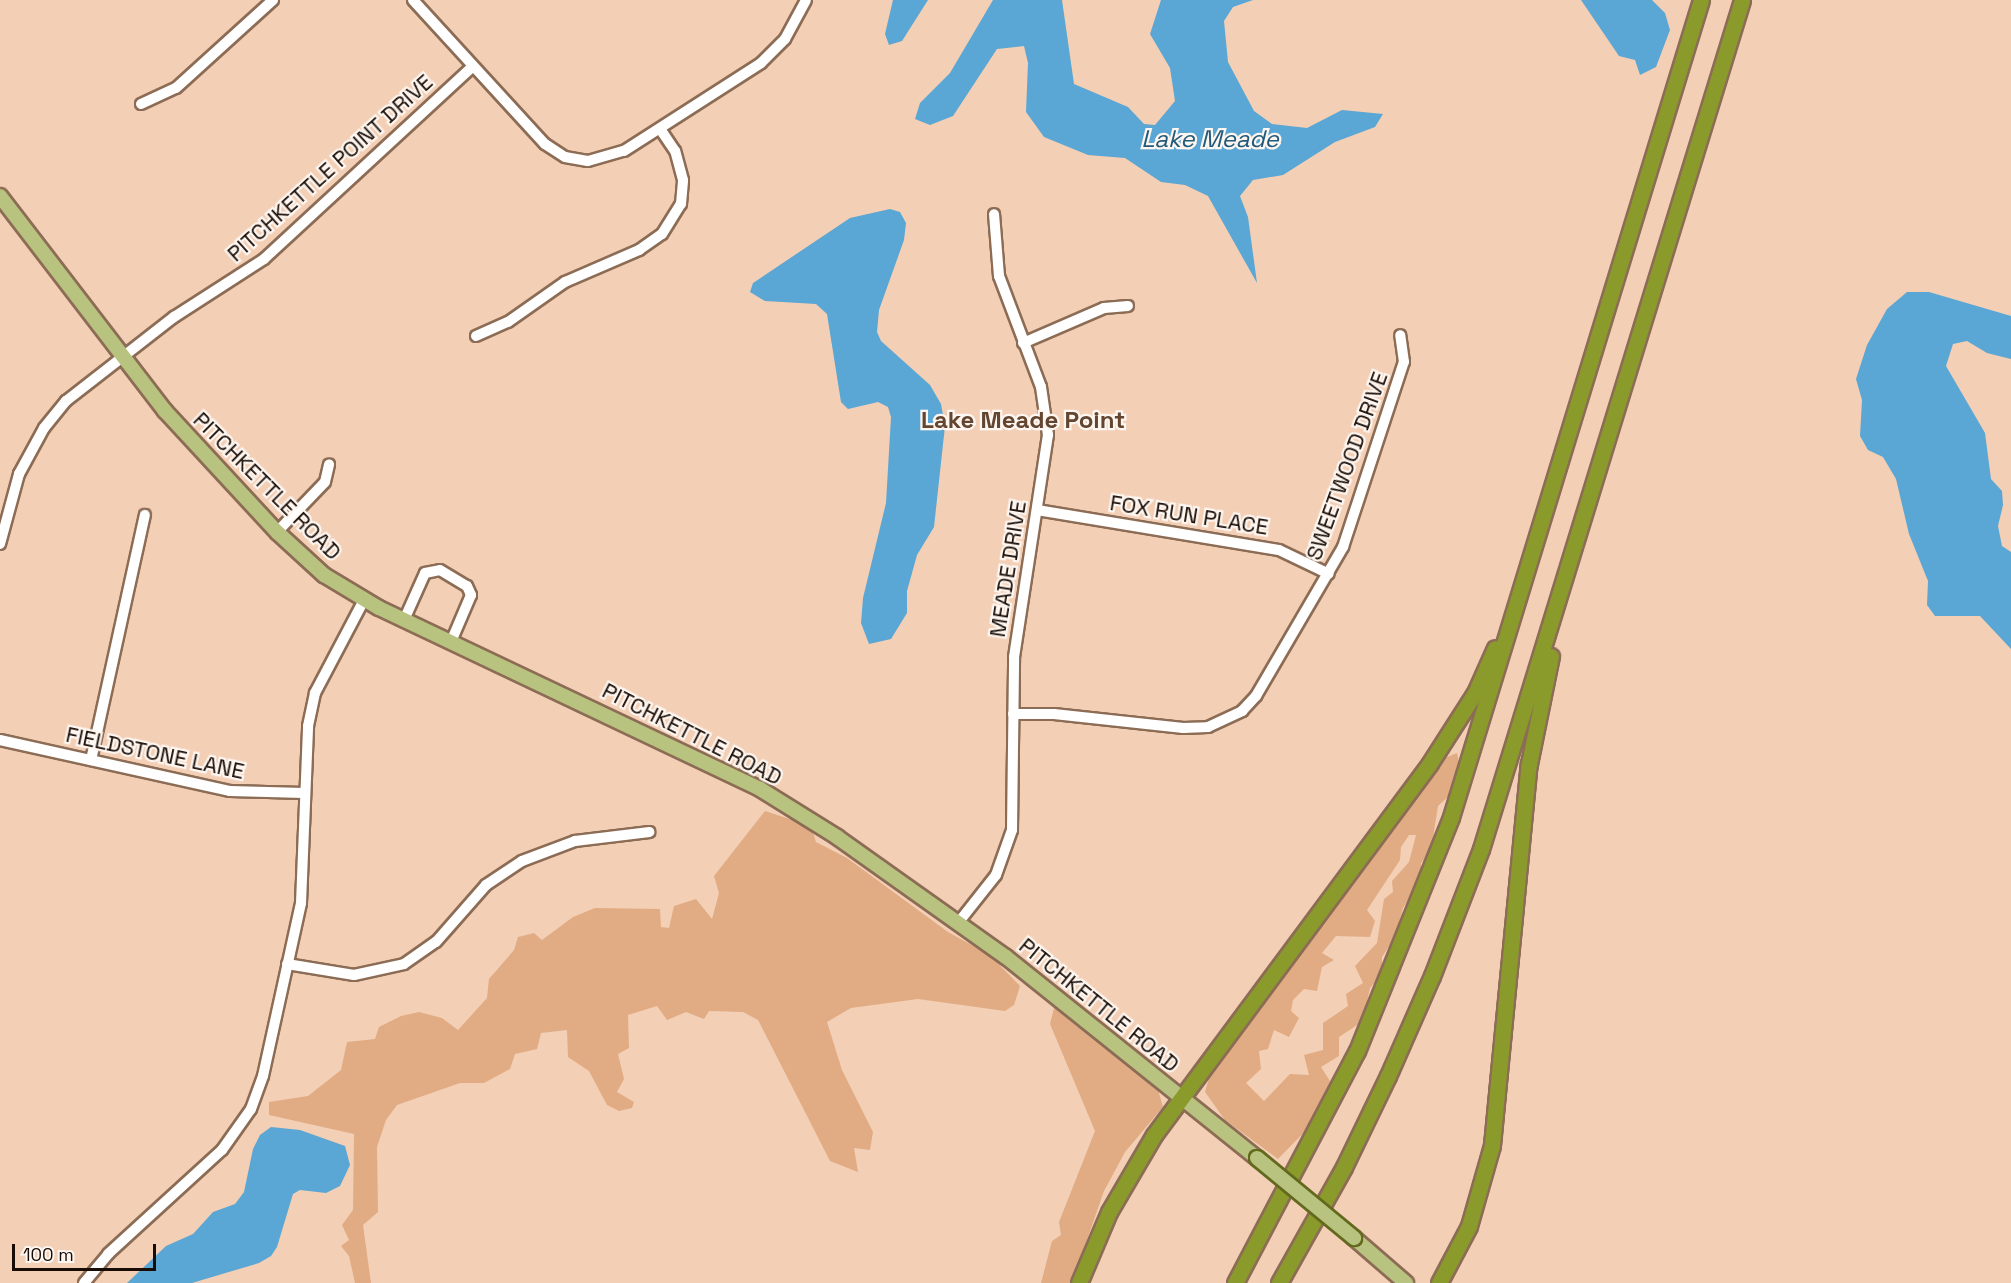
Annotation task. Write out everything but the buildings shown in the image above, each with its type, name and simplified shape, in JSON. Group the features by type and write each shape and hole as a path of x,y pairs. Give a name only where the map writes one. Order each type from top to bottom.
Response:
{"highway":[{"path":"1234,1283 1320,1128 1393,970 1451,817 1701,0"},
{"path":"1279,1283 1353,1148 1432,976 1504,778 1742,0"},
{"path":"1079,1283 1120,1192 1181,1097 1462,716 1489,663 1531,559"},
{"path":"1439,1283 1469,1226 1492,1145 1529,764 1570,563"}],"main road":[{"name":"PITCHKETTLE ROAD","path":"0,196 122,356 209,462 277,532 324,575 404,621 743,779 837,837 958,923 1181,1097 1406,1283"}],"street":[{"path":"141,104 176,88 273,0"},
{"path":"413,0 545,144 565,157 588,161 613,156 660,129 761,63 785,39 807,0"},
{"name":"PITCHKETTLE POINT DRIVE","path":"0,544 19,474 44,428 73,395 174,317 271,253 473,66"},
{"path":"476,336 508,322 565,282 639,250 662,234 681,204 683,180 675,151 660,129"},
{"name":"MEADE DRIVE","path":"958,923 996,874 1008,847 1013,819 1012,714 1020,610 1047,456 1047,413 999,276 994,214"},
{"path":"1023,343 1104,308 1128,306"},
{"name":"SWEETWOOD DRIVE","path":"1012,714 1054,714 1183,728 1224,722 1256,696 1343,547 1404,362 1400,334"},
{"path":"277,532 325,482 329,464"},
{"name":"FOX RUN PLACE","path":"1037,510 1279,550 1329,574"},
{"path":"91,760 145,514"},
{"path":"404,621 425,573 440,570 467,586 471,595 451,642"},
{"path":"84,1283 108,1254 222,1150 250,1109 263,1076 301,903 308,726 315,693 364,600"},
{"name":"FIELDSTONE LANE","path":"0,740 230,791 304,793"},
{"path":"287,964 354,975 404,964 436,942 486,885 522,861 575,841 649,832"}],"shaded area":[{"path":"1457,753 1460,767 1452,793 1438,806 1431,850 1421,863 1421,878 1403,908 1395,937 1382,957 1382,974 1370,988 1363,1021 1339,1037 1339,1056 1321,1067 1330,1081 1316,1120 1278,1159 1225,1120 1205,1092 1210,1075 1437,761","holes":["1409,835 1416,835 1409,862 1392,881 1393,892 1384,899 1377,943 1355,966 1363,983 1346,994 1348,1006 1323,1023 1323,1050 1304,1055 1309,1075 1290,1074 1264,1101 1246,1083 1261,1069 1259,1051 1268,1049 1274,1030 1289,1037 1299,1018 1291,1011 1293,1000 1304,989 1317,991 1322,967 1334,960 1322,953 1336,936 1370,937 1375,921 1367,910 1400,860 1401,847"]},
{"path":"765,811 811,826 816,842 847,858 948,932 990,955 1020,986 1014,1005 1005,1011 918,999 851,1008 827,1022 842,1070 873,1132 870,1150 854,1148 858,1172 830,1161 758,1020 743,1012 709,1011 704,1019 686,1012 667,1020 657,1006 628,1015 629,1048 618,1054 624,1079 617,1092 634,1102 632,1108 619,1111 607,1105 589,1071 568,1057 567,1030 541,1033 537,1049 515,1054 510,1069 484,1083 460,1083 397,1105 386,1120 377,1147 378,1212 363,1225 371,1283 355,1283 349,1256 341,1246 349,1240 342,1225 353,1210 354,1134 269,1115 269,1102 308,1096 341,1070 347,1042 375,1039 379,1027 401,1016 419,1012 442,1018 458,1030 487,998 489,979 514,950 518,937 534,933 542,940 573,917 595,908 660,909 661,927 669,928 674,906 696,899 712,919 719,893 714,876"},
{"path":"1062,1007 1157,1086 1163,1107 1125,1152 1104,1191 1072,1283 1041,1283 1052,1241 1061,1235 1059,1222 1095,1131 1050,1024 1054,1008"}],"water":[{"path":"893,0 928,0 902,41 889,45 885,34"},
{"name":"Lake Meade","path":"993,0 1062,0 1074,84 1128,107 1144,124 1155,125 1175,101 1170,68 1150,34 1161,0 1253,0 1233,7 1224,21 1228,62 1254,111 1272,124 1307,128 1342,110 1383,114 1375,127 1335,142 1283,175 1253,180 1240,196 1248,217 1257,283 1208,196 1185,185 1161,182 1125,158 1088,155 1044,137 1026,112 1028,63 1024,46 997,49 953,116 930,125 915,119 920,103 950,73"},
{"path":"1581,0 1652,0 1665,13 1670,30 1656,67 1640,75 1635,60 1619,56"},
{"path":"890,209 900,212 906,223 904,240 879,310 877,332 881,341 930,385 941,404 945,426 934,527 917,555 907,591 907,613 891,639 869,644 861,623 863,598 886,503 891,417 888,407 878,402 848,409 841,402 827,314 816,304 765,301 750,292 753,283 850,218"},
{"path":"1907,292 1929,292 2011,316 2011,359 1987,353 1967,341 1953,344 1946,366 1985,433 1991,479 2002,491 2003,505 1998,526 2002,546 2011,552 2011,649 1980,616 1935,616 1927,605 1928,581 1909,534 1896,479 1883,457 1868,450 1860,436 1862,400 1856,379 1867,345 1887,309"},
{"path":"271,1127 300,1130 345,1146 350,1165 340,1186 326,1193 300,1190 293,1194 277,1247 271,1256 259,1263 192,1283 127,1283 166,1246 193,1234 213,1212 235,1204 244,1192 253,1149 260,1135"}],"district":[{"name":"Lake Meade Point","path":"1023,420"}]}
